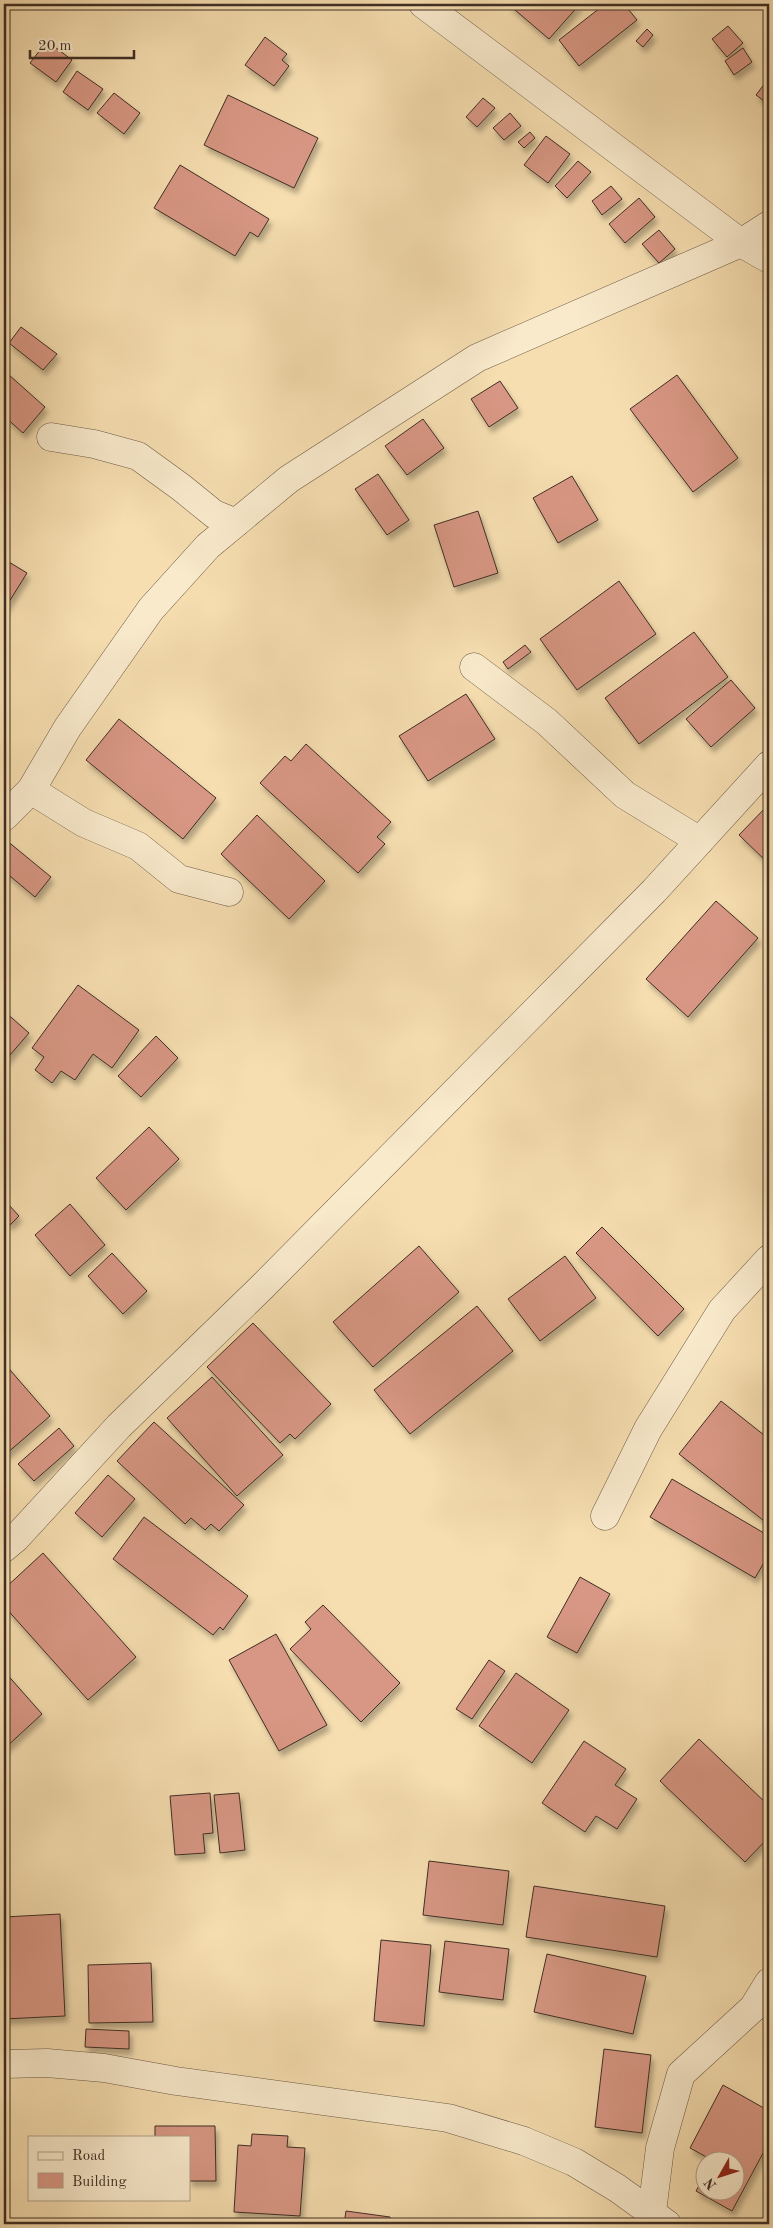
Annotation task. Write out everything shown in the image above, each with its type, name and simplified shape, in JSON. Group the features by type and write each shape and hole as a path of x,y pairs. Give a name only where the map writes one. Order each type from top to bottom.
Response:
{"street":[{"path":"423,4 741,243 769,259"},
{"path":"4,817 31,790 68,727 151,609 208,546 289,479 477,358 741,243 769,225"},
{"path":"51,437 94,444 138,456 214,514 236,523"},
{"path":"474,667 547,722 625,795 700,841"},
{"path":"4,1548 16,1538 119,1426 420,1130 654,891 769,765"},
{"path":"31,790 84,823 138,846 179,879 229,892"},
{"path":"605,1516 648,1429 722,1310 769,1259"},
{"path":"660,2218 660,2148 681,2074 753,2008 769,1982"},
{"path":"4,2064 47,2063 104,2068 176,2081 448,2118 524,2141 574,2162 660,2218"}],"building":[{"path":"508,4 580,4 549,39"},
{"path":"605,4 624,4 637,20 579,66 559,40"},
{"path":"728,26 743,43 727,57 712,39"},
{"path":"647,29 653,35 643,47 636,41"},
{"path":"265,37 287,54 282,60 289,66 274,86 245,65"},
{"path":"47,41 72,60 56,82 30,63"},
{"path":"743,48 752,62 734,75 725,61"},
{"path":"77,71 103,89 88,110 63,92"},
{"path":"766,82 769,84 768,104 756,95"},
{"path":"114,93 140,113 124,134 97,113"},
{"path":"228,95 318,138 294,188 204,145"},
{"path":"483,98 495,108 477,127 466,117"},
{"path":"510,113 521,126 504,140 493,128"},
{"path":"530,132 535,138 524,148 518,142"},
{"path":"546,136 570,154 548,183 524,165"},
{"path":"578,161 591,172 567,198 555,186"},
{"path":"180,165 269,219 258,237 250,232 235,256 154,208"},
{"path":"611,186 622,199 602,215 592,201"},
{"path":"639,198 655,217 625,243 609,224"},
{"path":"659,230 675,249 659,263 642,244"},
{"path":"21,327 57,354 43,370 9,343"},
{"path":"8,374 45,407 23,433 4,416 4,379"},
{"path":"677,375 738,458 693,492 630,409"},
{"path":"500,381 518,408 489,427 471,399"},
{"path":"423,419 444,448 407,475 385,446"},
{"path":"378,474 409,520 387,535 355,489"},
{"path":"572,476 598,520 558,543 533,498"},
{"path":"478,511 498,573 454,587 434,525"},
{"path":"4,559 27,573 4,610"},
{"path":"619,581 656,634 577,690 540,639"},
{"path":"694,632 728,677 639,744 605,698"},
{"path":"525,645 531,652 508,669 503,662"},
{"path":"731,680 755,708 711,747 686,719"},
{"path":"466,694 495,739 428,781 399,736"},
{"path":"119,719 216,798 183,839 86,760"},
{"path":"306,744 391,822 377,837 385,844 358,873 260,783 285,756 291,761"},
{"path":"769,804 769,864 739,835"},
{"path":"257,815 325,881 289,919 221,854"},
{"path":"6,840 51,877 35,897 4,871 4,843"},
{"path":"716,901 758,938 688,1017 646,979"},
{"path":"78,985 139,1030 112,1068 93,1054 75,1080 61,1071 52,1083 35,1070 44,1057 32,1048"},
{"path":"4,1011 29,1033 4,1062"},
{"path":"156,1036 178,1058 141,1097 118,1076"},
{"path":"149,1127 179,1159 126,1210 96,1178"},
{"path":"8,1204 19,1216 10,1225 4,1220 4,1209"},
{"path":"70,1204 105,1245 70,1276 35,1235"},
{"path":"602,1227 684,1309 658,1336 576,1253"},
{"path":"419,1246 459,1292 373,1367 333,1322"},
{"path":"112,1253 147,1291 123,1314 88,1276"},
{"path":"565,1256 596,1298 540,1341 508,1299"},
{"path":"477,1306 513,1351 410,1434 374,1390"},
{"path":"253,1323 331,1404 295,1439 290,1434 280,1443 207,1367"},
{"path":"4,1363 50,1416 6,1454 4,1451"},
{"path":"212,1377 283,1455 237,1496 167,1418"},
{"path":"721,1401 769,1439 768,1524 679,1454"},
{"path":"154,1422 244,1505 219,1531 211,1524 205,1530 191,1518 185,1524 117,1461"},
{"path":"59,1428 74,1446 34,1481 18,1464"},
{"path":"108,1475 135,1499 102,1537 75,1513"},
{"path":"672,1479 769,1536 769,1554 755,1578 650,1517"},
{"path":"144,1517 248,1596 223,1630 220,1627 213,1635 113,1559"},
{"path":"43,1553 136,1657 88,1700 4,1606 4,1589"},
{"path":"580,1577 610,1594 577,1653 547,1637"},
{"path":"323,1605 400,1683 361,1722 290,1649 311,1629 305,1622"},
{"path":"276,1634 327,1725 279,1751 229,1660"},
{"path":"489,1660 505,1671 472,1719 456,1709"},
{"path":"4,1671 42,1714 4,1749"},
{"path":"516,1673 569,1710 532,1763 479,1726"},
{"path":"699,1739 769,1806 769,1837 745,1862 660,1781"},
{"path":"584,1741 626,1769 615,1785 637,1799 617,1829 596,1816 585,1832 542,1803"},
{"path":"210,1793 213,1833 203,1834 205,1853 175,1855 170,1796"},
{"path":"239,1793 245,1850 220,1853 214,1795"},
{"path":"429,1861 509,1871 503,1925 423,1915"},
{"path":"534,1886 665,1906 657,1957 526,1937"},
{"path":"60,1914 65,2016 4,2019 4,1917"},
{"path":"381,1940 431,1945 424,2026 374,2021"},
{"path":"445,1941 509,1949 503,2000 439,1992"},
{"path":"547,1954 646,1976 633,2034 534,2012"},
{"path":"151,1963 153,2022 89,2023 88,1965"},
{"path":"86,2029 129,2031 129,2049 85,2047"},
{"path":"604,2049 651,2055 642,2133 595,2127"},
{"path":"723,2085 769,2111 769,2142 746,2185 746,2150 696,2151 690,2148"},
{"path":"155,2126 215,2126 216,2181 190,2181 190,2136 155,2136"},
{"path":"252,2134 288,2136 287,2147 305,2148 300,2216 234,2212 238,2145 251,2146"},
{"path":"712,2200 738,2200 732,2211"},
{"path":"346,2211 390,2217 389,2224 344,2224"}]}
